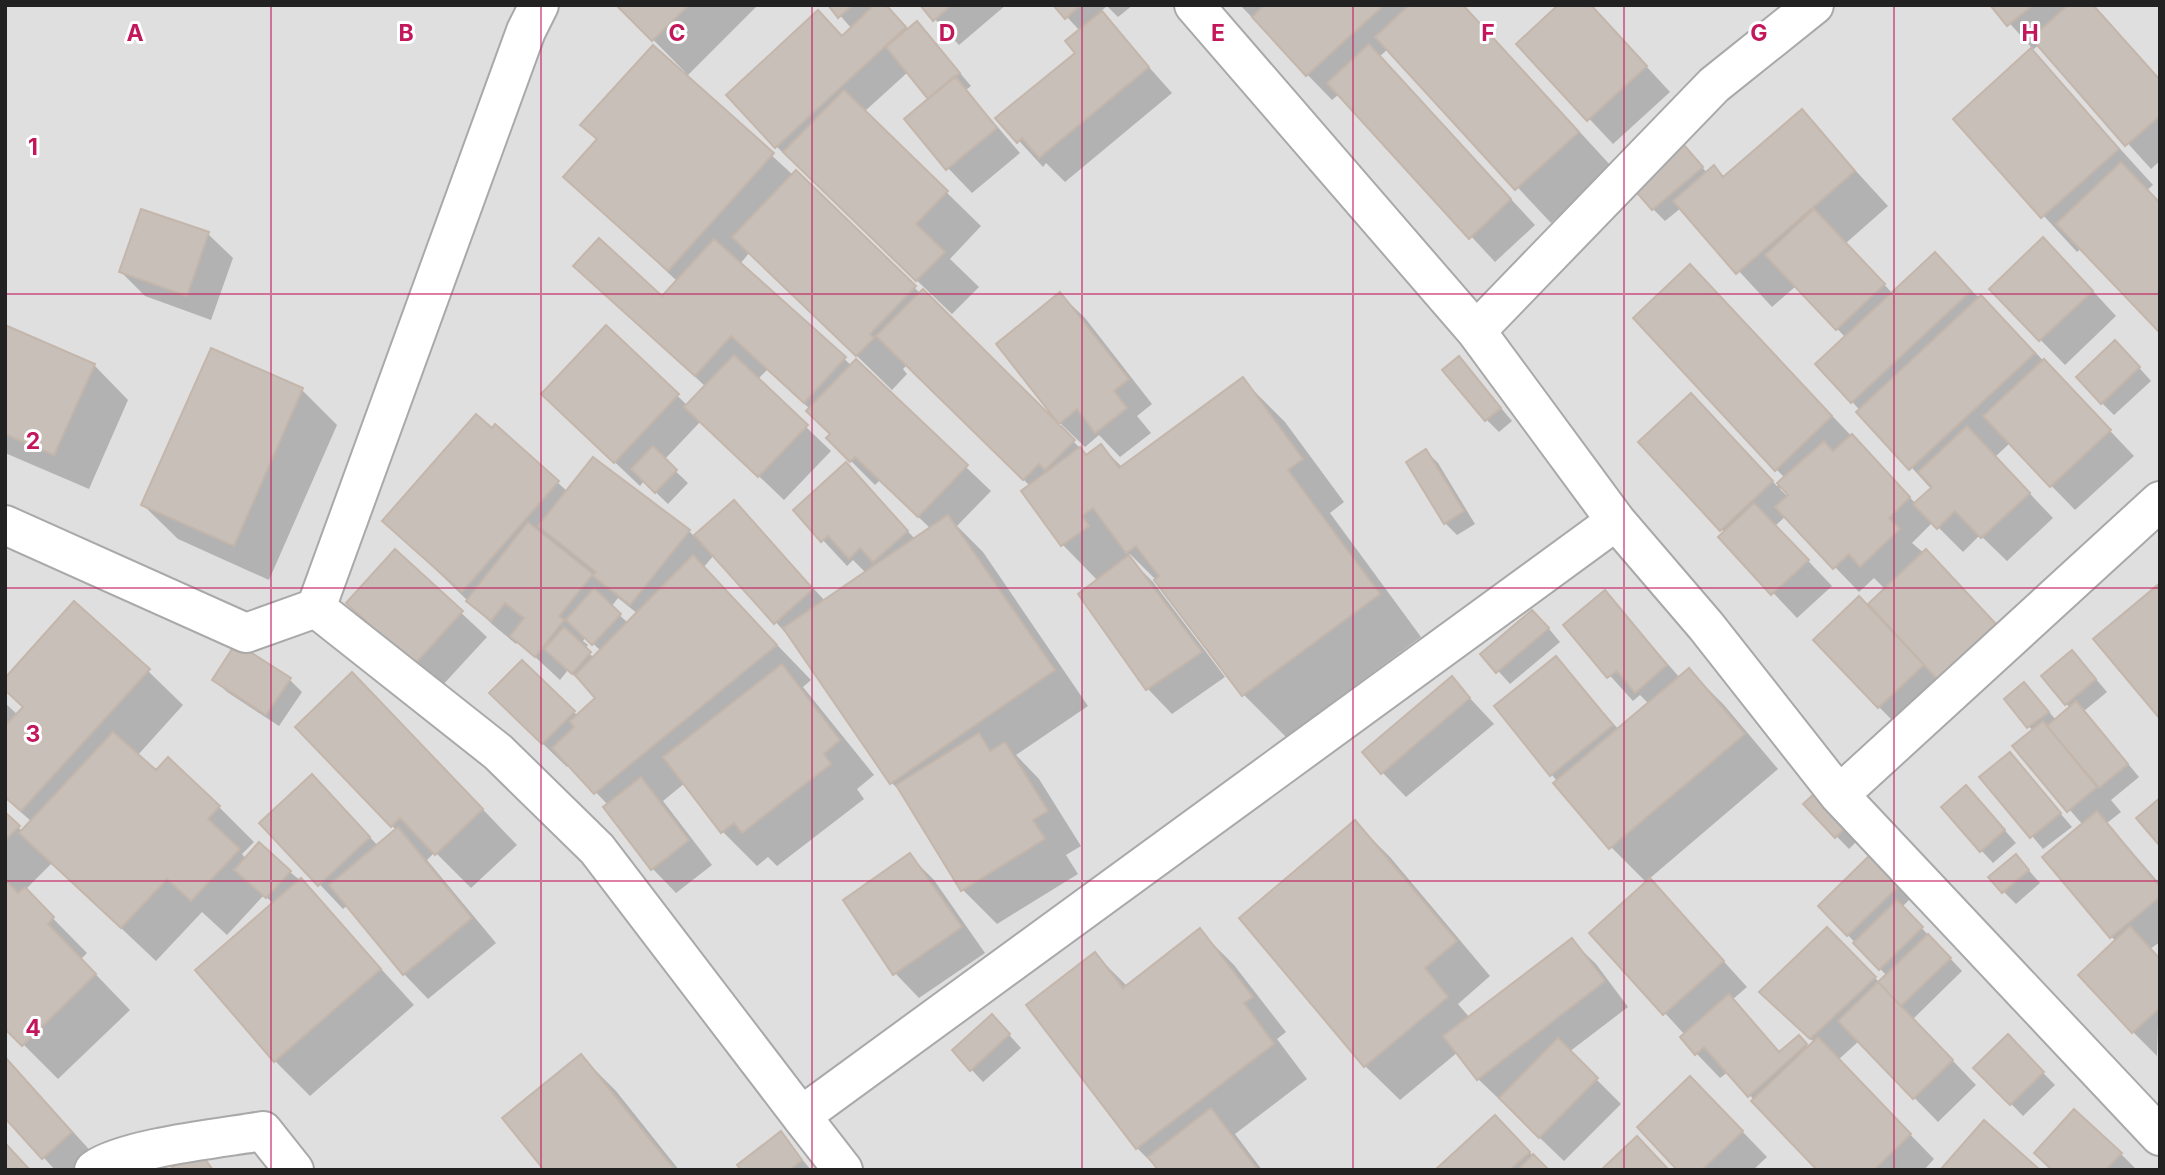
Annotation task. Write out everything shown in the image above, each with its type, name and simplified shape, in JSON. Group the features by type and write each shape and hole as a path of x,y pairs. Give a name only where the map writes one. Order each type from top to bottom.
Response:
{"street":[{"path":"316,608 526,31 540,5"},
{"path":"1194,5 1476,331 1616,521 1706,626 1839,794 2160,1136"},
{"path":"1476,331 1714,85 1814,5"},
{"path":"1839,794 2160,501"},
{"path":"801,1116 1616,521"},
{"path":"5,525 246,633 316,608"},
{"path":"316,608 498,752 597,849 843,1170"},
{"path":"94,1170 105,1162 129,1155 262,1131 294,1170"}],"shaded area":[{"path":"5,5 2160,5 2160,1170 5,1170"}],"building":[{"path":"616,5 689,5 652,41"},
{"path":"828,5 853,5 838,18"},
{"path":"874,5 886,5 906,27 775,148 726,95 818,10 842,36"},
{"path":"920,5 952,5 933,21"},
{"path":"1053,5 1081,5 1065,19"},
{"path":"1264,5 1384,5 1306,76 1252,17"},
{"path":"1409,5 1463,5 1579,132 1515,190 1375,37"},
{"path":"1558,5 1591,5 1647,66 1587,121 1516,44"},
{"path":"1990,5 2033,5 2007,26"},
{"path":"2068,5 2093,5 2160,80 2160,116 2125,146 2031,38"},
{"path":"1102,11 1149,67 1039,158 1022,138 1017,143 995,118 1075,53 1065,41"},
{"path":"917,21 960,73 928,99 886,47"},
{"path":"1369,44 1511,199 1469,239 1327,83"},
{"path":"653,45 774,153 668,271 563,177 597,139 580,125"},
{"path":"2031,48 2119,149 2041,218 1953,119"},
{"path":"955,76 997,128 946,170 904,119"},
{"path":"844,90 948,191 916,224 945,252 916,281 783,152"},
{"path":"1802,109 1855,171 1736,274 1673,201 1714,165 1723,177"},
{"path":"1683,144 1703,167 1652,210 1632,187"},
{"path":"2121,162 2160,203 2160,333 2056,224"},
{"path":"796,170 916,286 870,334 874,338 856,356 732,237"},
{"path":"141,209 209,232 187,296 119,272"},
{"path":"1814,209 1885,284 1836,330 1765,255"},
{"path":"2043,237 2093,291 2039,341 1989,289"},
{"path":"599,238 662,296 714,239 846,357 804,403 731,336 695,376 573,266"},
{"path":"1935,252 1971,291 1851,403 1815,364"},
{"path":"1690,264 1832,416 1775,471 1633,318"},
{"path":"923,289 1075,440 1045,470 1039,464 1023,480 876,336"},
{"path":"1060,292 1129,379 1114,391 1127,408 1095,433 1077,409 1059,424 996,344"},
{"path":"1981,295 2035,353 1909,470 1856,412"},
{"path":"5,325 95,364 54,455 5,434"},
{"path":"606,325 679,394 614,463 541,394"},
{"path":"2115,340 2140,367 2101,404 2076,377"},
{"path":"211,348 303,388 234,546 141,505"},
{"path":"734,355 808,425 758,477 684,407"},
{"path":"1459,356 1501,408 1485,421 1442,370"},
{"path":"856,359 968,465 918,517 855,457 850,462 826,438 830,434 806,411"},
{"path":"2044,359 2111,430 2050,487 1983,416"},
{"path":"1243,377 1303,459 1288,470 1380,594 1242,696 1154,580 1159,576 1136,546 1126,553 1093,508 1082,516 1089,526 1061,546 1021,491 1080,447 1086,455 1101,444 1119,468"},
{"path":"1691,393 1773,481 1720,531 1638,442"},
{"path":"476,414 492,428 495,424 559,481 462,592 382,521"},
{"path":"1967,426 2030,493 1981,538 1955,511 1937,529 1913,504 1932,487 1918,472"},
{"path":"1852,434 1910,497 1889,518 1900,529 1860,567 1849,554 1833,569 1775,507 1788,495 1777,483 1824,441 1833,451"},
{"path":"653,446 677,470 655,493 631,469"},
{"path":"1426,449 1464,511 1444,524 1406,462"},
{"path":"593,457 690,530 630,605 593,576 596,572 538,526"},
{"path":"846,462 908,531 873,562 860,548 849,559 828,536 821,542 793,510"},
{"path":"734,500 813,589 774,624 694,535"},
{"path":"1754,503 1809,560 1771,595 1718,537"},
{"path":"948,515 1055,670 890,784 783,628"},
{"path":"528,522 593,574 559,616 564,620 535,657 510,636 524,618 505,603 491,621 466,601"},
{"path":"395,549 463,611 414,665 346,603"},
{"path":"1926,549 1996,624 1937,679 1868,604"},
{"path":"693,555 777,645 594,794 552,748 574,727 570,721 595,698 575,675"},
{"path":"1129,555 1202,652 1146,690 1078,594"},
{"path":"2160,583 2160,719 2093,639"},
{"path":"594,588 621,614 592,645 566,620"},
{"path":"1605,590 1667,665 1635,693 1617,671 1607,678 1563,625"},
{"path":"1859,596 1924,665 1878,708 1813,640"},
{"path":"74,601 150,669 21,811 5,797 5,726 23,707 5,690 5,678"},
{"path":"1532,610 1549,628 1496,673 1480,654"},
{"path":"564,627 591,652 572,674 544,649"},
{"path":"236,643 291,678 266,715 212,680"},
{"path":"2072,650 2096,679 2065,705 2041,676"},
{"path":"1556,656 1613,725 1550,776 1494,706"},
{"path":"522,660 575,711 542,744 489,693"},
{"path":"782,664 840,740 824,754 831,764 742,833 734,823 721,833 663,757"},
{"path":"1689,668 1745,734 1609,849 1553,783"},
{"path":"352,672 483,809 435,855 400,818 391,827 295,727"},
{"path":"1452,676 1470,698 1381,774 1362,752"},
{"path":"2024,682 2049,712 2027,728 2004,699"},
{"path":"2076,701 2128,764 2099,788 2047,726"},
{"path":"2043,721 2097,787 2067,812 2012,746"},
{"path":"113,732 156,770 168,757 220,806 208,819 240,849 191,901 167,879 121,928 19,833"},
{"path":"979,733 990,751 1005,742 1048,811 1033,820 1045,839 961,891 896,785"},
{"path":"2010,752 2061,813 2030,838 1979,777"},
{"path":"312,774 370,837 318,886 259,823"},
{"path":"641,777 689,840 651,870 603,807"},
{"path":"1966,785 2005,830 1980,852 1941,807"},
{"path":"1815,793 1847,826 1835,838 1803,804"},
{"path":"2160,798 2160,844 2159,845 2136,818"},
{"path":"2097,811 2160,887 2160,897 2110,938 2042,857"},
{"path":"5,812 20,826 5,840"},
{"path":"1355,820 1457,941 1425,968 1448,997 1364,1067 1239,918"},
{"path":"398,827 472,918 403,975 329,885"},
{"path":"259,842 291,871 266,898 234,870"},
{"path":"910,853 962,927 893,975 843,900"},
{"path":"2016,854 2029,870 2002,893 1988,877"},
{"path":"1870,855 1899,886 1847,936 1818,906"},
{"path":"301,878 381,969 274,1062 195,970"},
{"path":"1650,878 1724,961 1663,1015 1589,933"},
{"path":"5,880 18,893 25,887 54,917 48,924 96,974 22,1046 5,1029"},
{"path":"1897,900 1923,927 1879,970 1853,943"},
{"path":"2130,926 2160,959 2160,1008 2132,1033 2078,975"},
{"path":"1827,927 1876,977 1810,1039 1759,992"},
{"path":"1200,928 1253,997 1244,1003 1274,1044 1136,1149 1026,1005 1095,952 1123,988"},
{"path":"1928,934 1951,958 1901,1006 1878,982"},
{"path":"1572,938 1605,981 1477,1080 1443,1036"},
{"path":"1878,982 1953,1060 1913,1099 1838,1021"},
{"path":"1729,994 1779,1052 1799,1035 1807,1044 1748,1097 1704,1047 1695,1055 1680,1037"},
{"path":"992,1014 1010,1034 970,1071 952,1050"},
{"path":"2008,1034 2044,1072 2010,1105 1973,1068"},
{"path":"1818,1037 1911,1134 1874,1170 1817,1170 1751,1101"},
{"path":"1558,1038 1598,1078 1539,1138 1499,1098"},
{"path":"581,1054 675,1170 544,1170 502,1118"},
{"path":"5,1057 72,1132 42,1159 5,1118"},
{"path":"1690,1076 1743,1131 1702,1170 1677,1170 1637,1127"},
{"path":"1211,1108 1258,1170 1158,1170 1148,1157"},
{"path":"2074,1109 2122,1153 2106,1170 2052,1170 2034,1153"},
{"path":"1495,1115 1530,1152 1510,1170 1435,1170"},
{"path":"1984,1120 2040,1170 1940,1170"},
{"path":"781,1131 802,1160 790,1170 741,1170 737,1165"},
{"path":"1637,1136 1669,1170 1601,1170"},
{"path":"5,1143 29,1169 28,1170 5,1170"},
{"path":"197,1148 213,1170 169,1170"},
{"path":"1533,1154 1549,1170 1518,1170"}]}
